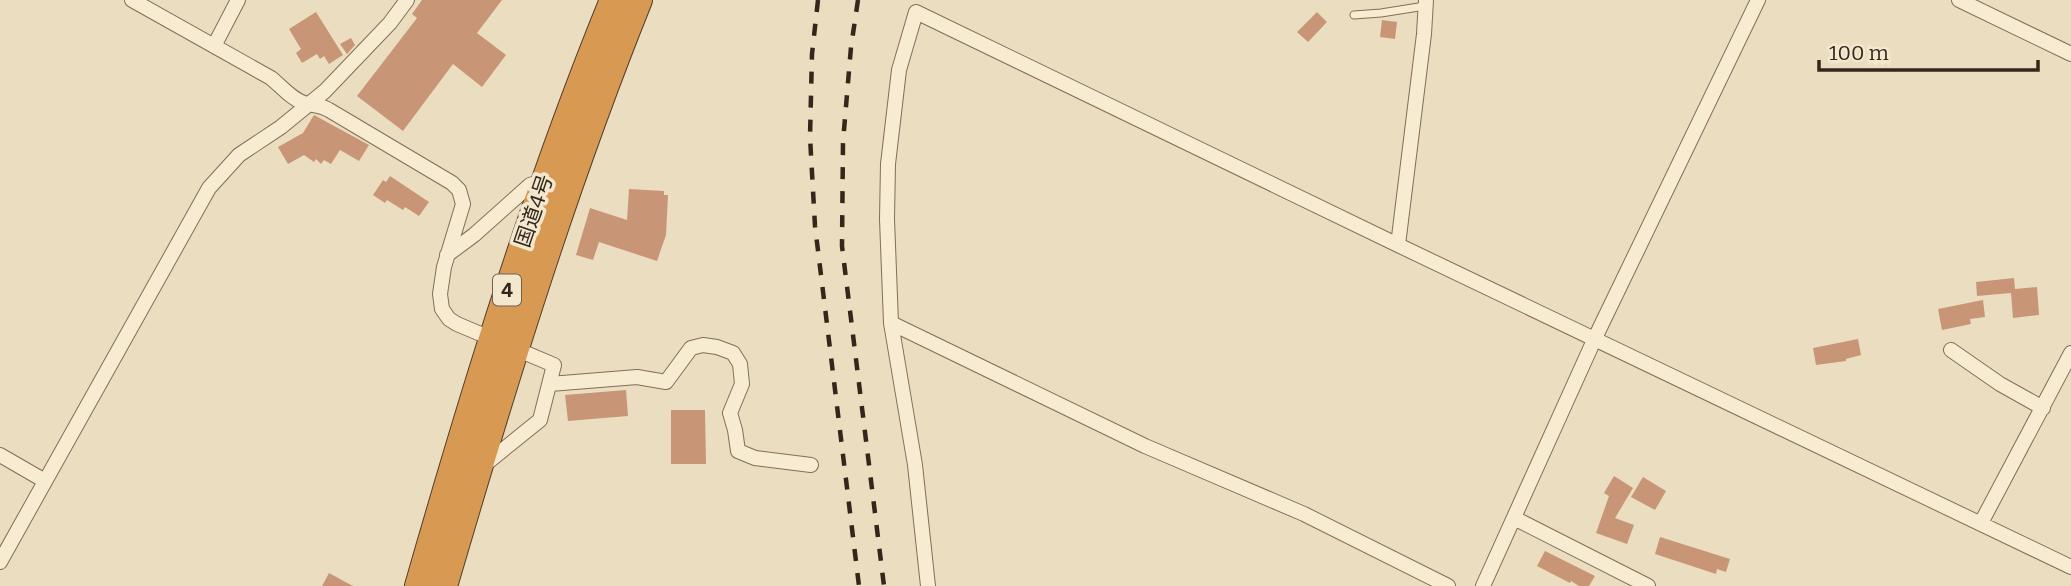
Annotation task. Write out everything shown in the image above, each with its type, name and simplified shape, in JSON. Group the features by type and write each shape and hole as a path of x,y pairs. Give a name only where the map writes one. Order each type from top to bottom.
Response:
{"highway":[{"name":"国道4号","path":"444,586 478,471 504,345 545,180 613,0"},
{"name":"国道4号","path":"418,586 504,345 527,309 570,184 639,0"}],"street":[{"path":"132,0 271,78 307,104 318,104 329,110 457,187 463,204 440,287 442,309 457,324 554,365 540,420 478,471"},
{"path":"214,46 237,0"},
{"path":"0,562 209,188 239,155 281,127 326,91 390,23 407,0"},
{"path":"1483,586 1595,338 1758,0"},
{"path":"1959,0 2071,54"},
{"path":"1398,244 1424,34 1423,2"},
{"path":"928,586 915,464 891,323 887,219 888,164 899,71 917,6 1398,244 2071,567"},
{"path":"447,255 474,235 530,184 545,180"},
{"path":"891,323 1146,446 1304,514 1448,586"},
{"path":"550,384 637,377 666,382 691,348 703,345 717,347 733,353 740,364 742,384 730,413 736,430 738,451 755,458 811,464"},
{"path":"1951,350 2000,384 2043,408"},
{"path":"1981,523 2071,352"},
{"path":"0,456 46,481"},
{"path":"1514,518 1647,586"}],"lane":[{"path":"1354,15 1381,13 1423,2"}],"building":[{"path":"422,0 502,0 477,33 506,55 482,87 453,64 403,131 357,96 417,18 412,14"},
{"path":"316,12 343,55 329,64 324,56 320,59 317,54 302,63 296,53 301,49 289,29"},
{"path":"1317,12 1327,22 1308,42 1297,32"},
{"path":"1382,20 1397,22 1395,39 1380,37"},
{"path":"351,38 355,45 347,54 340,44"},
{"path":"314,115 369,145 359,161 340,150 331,164 324,160 321,164 316,159 314,162 304,155 288,164 278,147 303,133"},
{"path":"390,176 429,202 419,216 405,207 403,210 373,195 383,180 386,182"},
{"path":"629,189 664,191 664,195 668,195 666,235 657,261 599,242 593,260 576,255 590,208 627,220"},
{"path":"2014,278 2015,289 2037,287 2039,315 2013,318 2011,293 1977,296 1976,282"},
{"path":"1983,300 1985,317 1970,319 1971,324 1942,330 1938,309"},
{"path":"1858,339 1861,355 1846,361 1816,365 1813,348"},
{"path":"626,390 628,416 568,421 565,395"},
{"path":"671,410 705,410 706,464 671,464"},
{"path":"1614,476 1633,488 1615,518 1634,525 1627,544 1596,533 1609,496 1604,493"},
{"path":"1643,477 1666,491 1655,510 1631,497"},
{"path":"1660,537 1730,559 1726,572 1717,569 1716,574 1655,554"},
{"path":"1545,551 1595,576 1589,586 1579,586 1571,581 1570,583 1537,566"},
{"path":"329,573 353,586 322,586"}],"railway":[{"path":"818,0 812,54 810,137 815,226 859,586"},
{"path":"858,0 843,142 842,246 884,586"}]}
